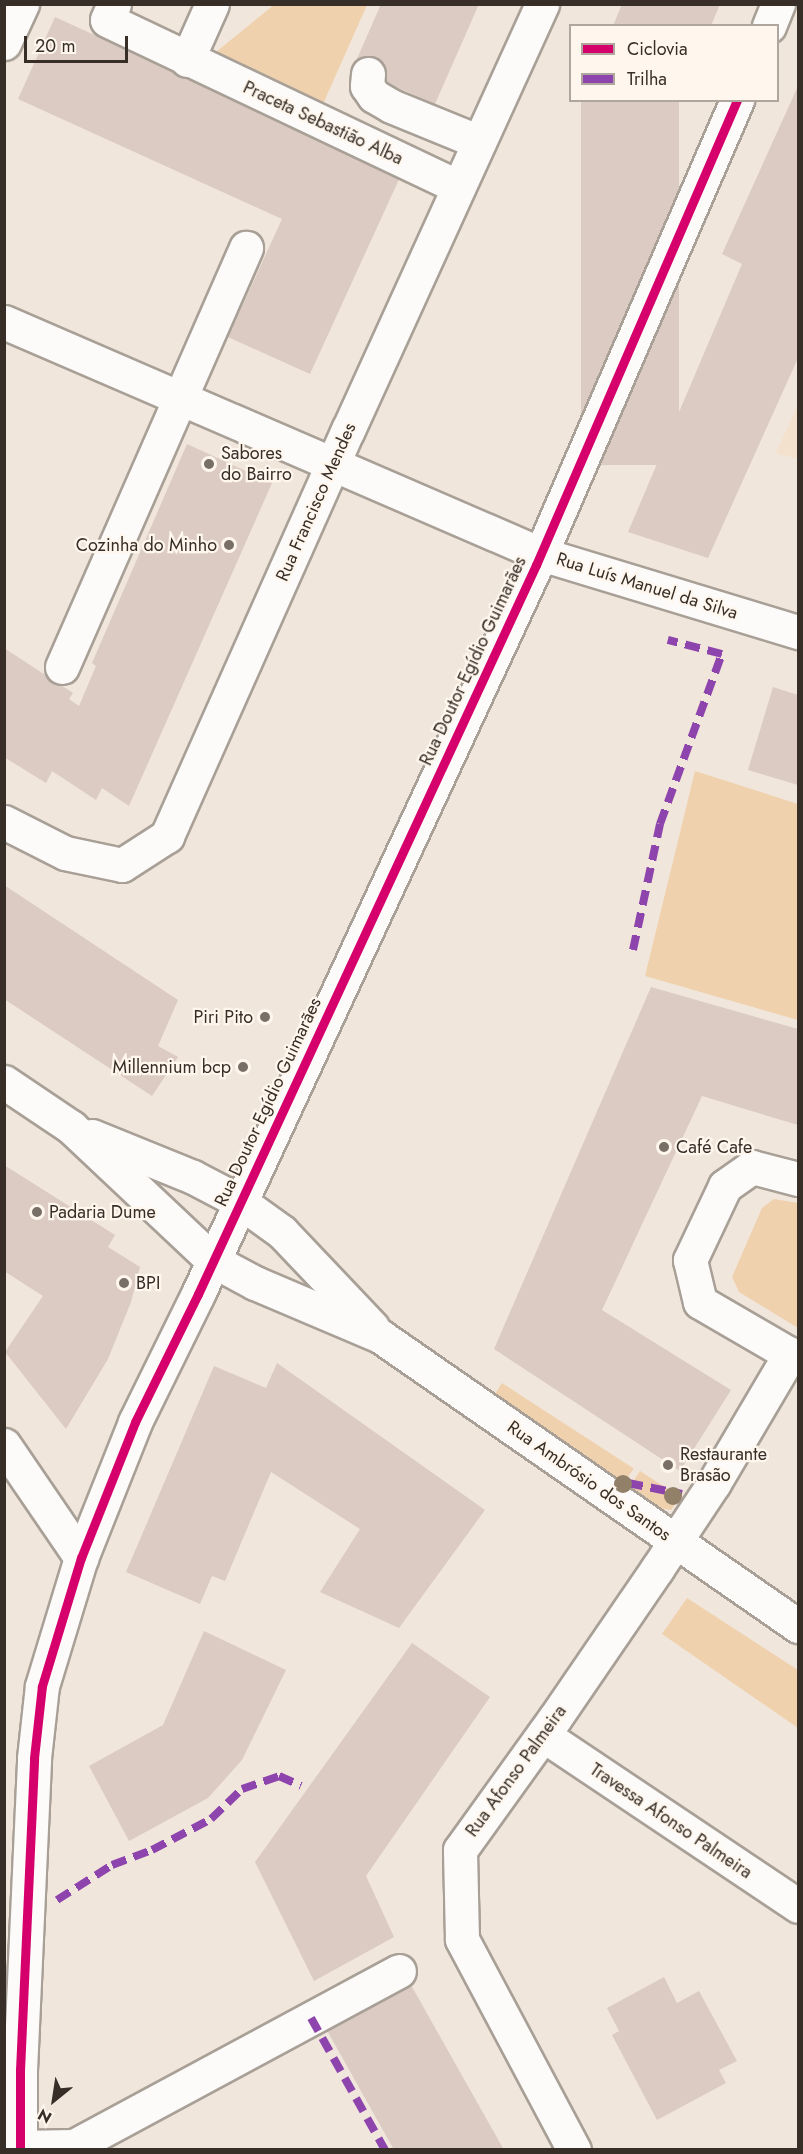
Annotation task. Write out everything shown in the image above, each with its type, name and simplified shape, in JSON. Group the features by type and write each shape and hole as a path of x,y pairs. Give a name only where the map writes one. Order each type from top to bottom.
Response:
{"street":[{"path":"4,43 22,4"},
{"name":"Praceta Sebastião Alba","path":"114,4 107,20 458,187"},
{"path":"187,60 212,4"},
{"name":"Rua Francisco Mendes","path":"4,822 65,853 122,865 167,836 542,4"},
{"path":"770,24 778,4"},
{"path":"368,74 367,86 374,96 479,142"},
{"name":"Rua Doutor Egídio Guimarães","path":"20,2148 18,1825 34,1758 42,1686 81,1558 135,1422 213,1260 541,555 736,102"},
{"path":"62,667 246,248"},
{"name":"Rua Luís Manuel da Silva","path":"4,322 541,555 798,632"},
{"path":"4,1082 71,1127 213,1260 255,1283 380,1336"},
{"path":"71,1127 193,1177 233,1216 282,1232 380,1336"},
{"path":"794,1357 700,1302 690,1260 725,1186 752,1167 798,1179"},
{"name":"Rua Ambrósio dos Santos","path":"380,1336 798,1626"},
{"name":"Rua Afonso Palmeira","path":"574,2150 462,1939 460,1850 543,1735 714,1483 794,1357"},
{"path":"4,1445 81,1558"},
{"name":"Travessa Afonso Palmeira","path":"543,1735 798,1906"},
{"path":"20,2148 75,2148 399,1971"}],"shaded area":[{"path":"275,4 367,5 323,104 216,52"},
{"path":"798,405 798,459 776,453"},
{"path":"695,771 798,804 798,1020 645,976"},
{"path":"774,1199 798,1203 798,1328 739,1292 732,1277 762,1208"},
{"path":"502,1383 634,1469 621,1489 489,1403"},
{"path":"640,1471 680,1497 671,1510 648,1506 626,1492"},
{"path":"687,1598 798,1670 798,1728 662,1634"}],"building":[{"path":"381,4 479,4 435,104 353,68"},
{"path":"622,4 720,4 712,24 614,24"},
{"path":"55,17 401,175 310,374 228,337 282,219 18,99"},
{"path":"798,86 798,358 708,558 628,532 742,264 722,254"},
{"path":"581,102 679,102 679,465 581,465"},
{"path":"187,444 272,483 129,806 102,788 96,800 52,771 46,783 4,757 4,648 73,693 69,699 79,706 96,666 92,663"},
{"path":"773,687 798,695 798,785 748,770"},
{"path":"4,885 178,1000 158,1046 178,1057 152,1096 4,999"},
{"path":"651,987 798,1029 798,1125 702,1096 602,1310 731,1390 680,1471 494,1349"},
{"path":"4,1165 115,1235 108,1247 140,1267 131,1302 108,1359 66,1429 5,1352 43,1296 4,1271"},
{"path":"277,1363 485,1510 399,1628 320,1592 360,1529 271,1472 225,1581 212,1576 200,1604 126,1572 214,1366 266,1388"},
{"path":"204,1631 286,1670 242,1760 208,1798 129,1841 89,1766 163,1725"},
{"path":"412,1643 490,1697 366,1876 394,1937 314,1981 255,1862"},
{"path":"664,1977 677,2003 699,1991 737,2061 719,2070 726,2083 657,2120 612,2035 619,2031 607,2008"},
{"path":"407,1978 504,2150 394,2150 324,2025"}],"marked path":[{"path":"633,950 660,824 722,654 668,640"},
{"path":"628,1483 682,1494"},
{"path":"57,1900 112,1865 152,1850 211,1819 242,1789 279,1776 301,1786"},
{"path":"311,2018 385,2150"}],"cycle path":[{"path":"20,2150 20,2070 34,1758 42,1686 81,1558 135,1422 198,1294 536,565 736,102"}],"place":[{"name":"Sabores do Bairro","path":"209,464"},
{"name":"Cozinha do Minho","path":"229,545"},
{"name":"Piri Pito","path":"265,1017"},
{"name":"Millennium bcp","path":"243,1067"},
{"name":"Café Cafe","path":"664,1147"},
{"name":"Padaria Dume","path":"37,1212"},
{"name":"BPI","path":"124,1283"},
{"name":"Restaurante Brasão","path":"668,1465"}]}
